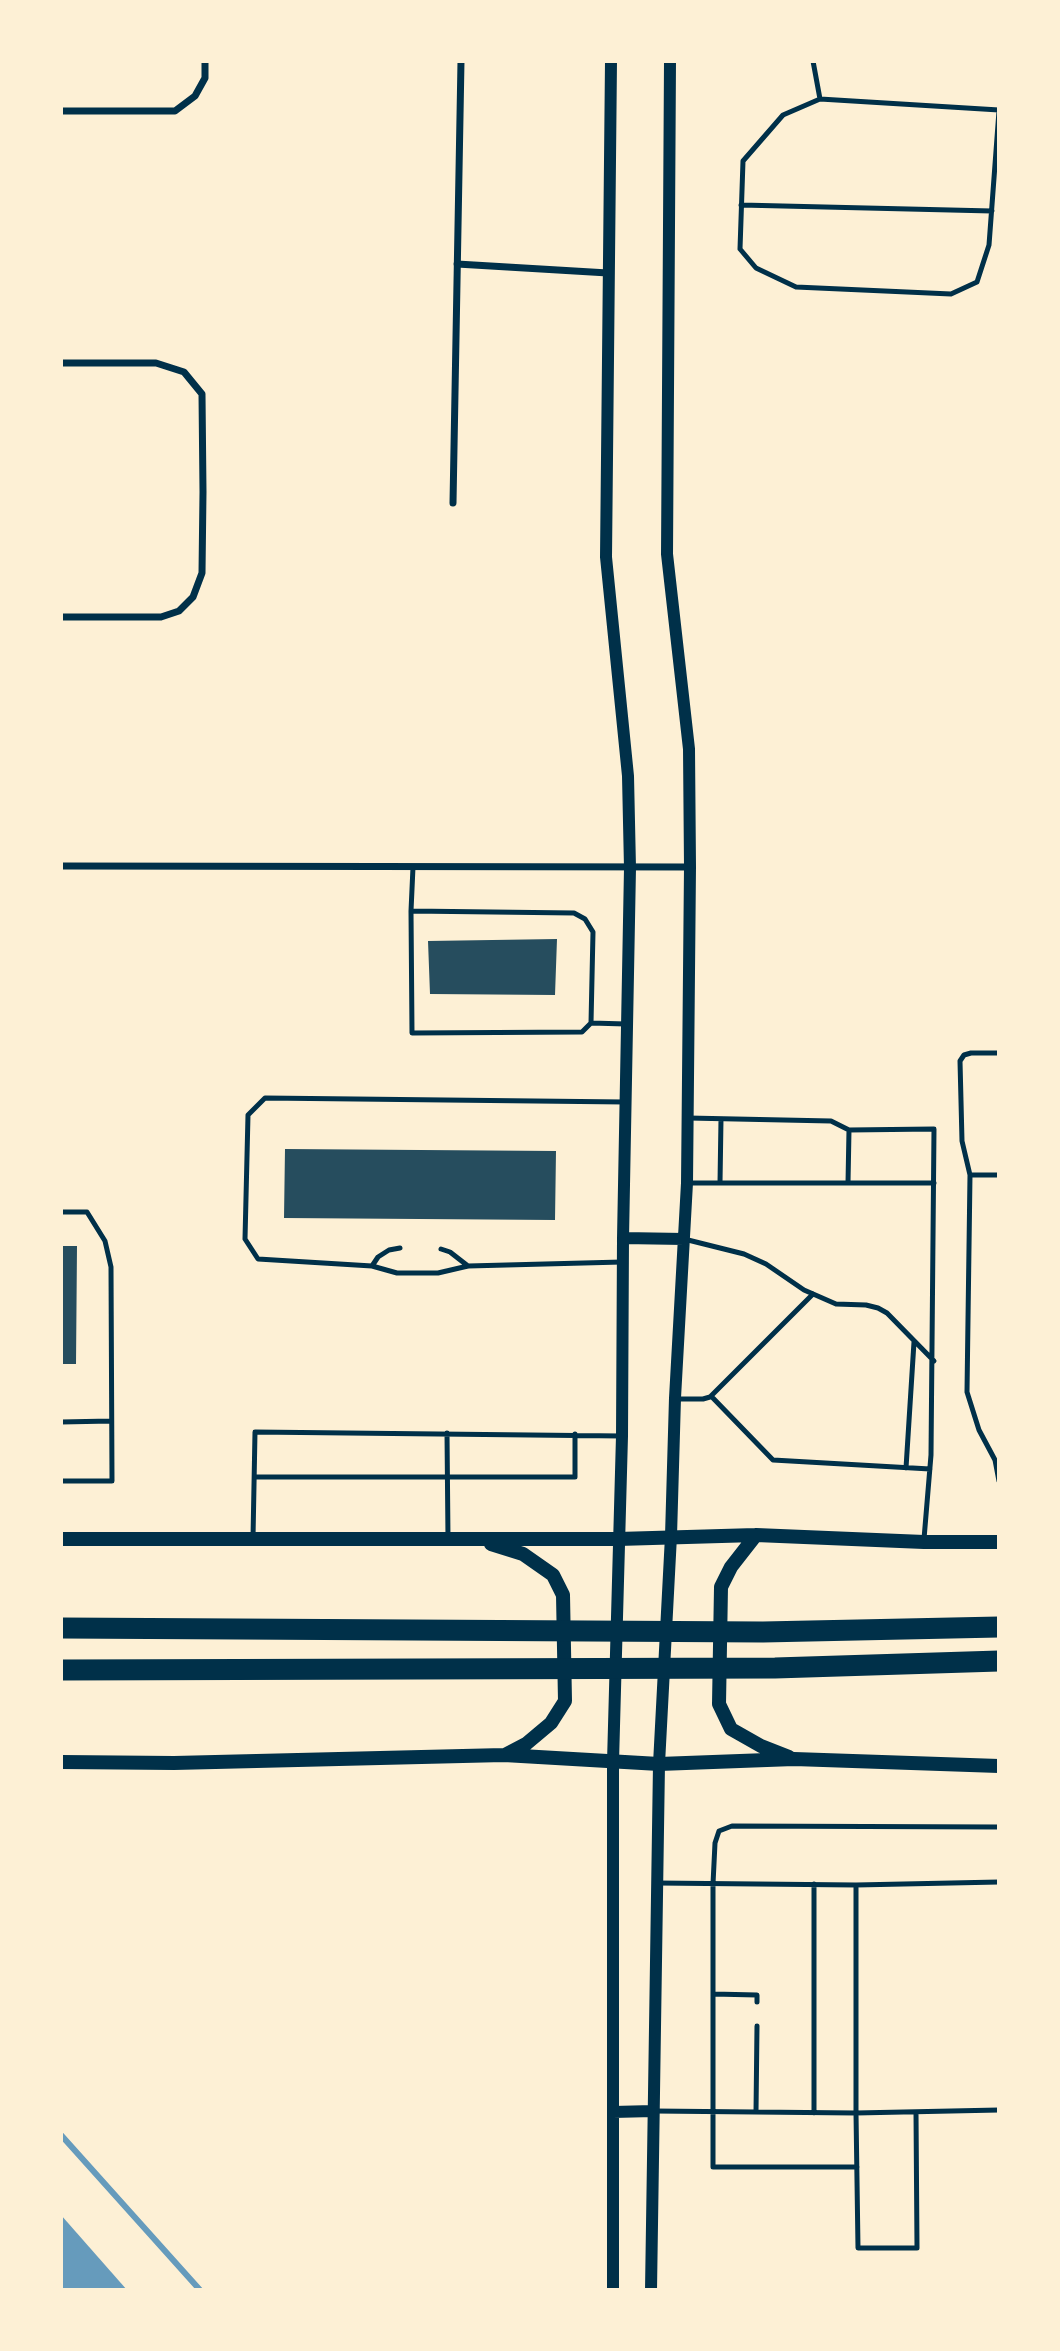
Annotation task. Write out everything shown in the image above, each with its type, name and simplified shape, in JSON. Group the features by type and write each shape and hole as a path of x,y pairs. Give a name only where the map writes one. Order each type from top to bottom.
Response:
{"highway":[{"path":"61,1628 763,1632 999,1627"},
{"path":"61,1670 775,1668 999,1661"}],"main road":[{"path":"756,1535 731,1567 722,1587 719,1704 732,1729 761,1746 794,1759"},
{"path":"61,1539 618,1539 756,1535 924,1542 999,1542"},
{"path":"475,1539 523,1554 553,1575 563,1595 565,1701 551,1723 526,1744 504,1755"},
{"path":"61,1762 504,1755 659,1764 794,1759 999,1766"}],"street":[{"path":"61,111 175,111 195,96 205,78 205,61"},
{"path":"453,503 461,61"},
{"path":"611,61 606,558 628,776 630,868 622,1238 622,1436 613,1762 612,2290"},
{"path":"651,2290 659,1764 688,1118 689,749 667,554 670,61"},
{"path":"457,264 608,273"},
{"path":"61,363 156,363 184,372 202,394 203,492 202,573 193,597 179,611 161,617 61,617"},
{"path":"61,866 690,867"},
{"path":"622,1238 684,1239"},
{"path":"613,2112 653,2112"}],"lane":[{"path":"813,61 820,99"},
{"path":"820,99 999,110 989,245 977,282 951,294 796,287 756,268 740,249 743,161 783,115 820,99"},
{"path":"741,205 992,211"},
{"path":"411,911 574,913 585,919 593,932 591,1023 582,1032 412,1033 411,911 413,867"},
{"path":"591,1023 627,1024"},
{"path":"999,1053 971,1053 964,1055 960,1061 962,1141 970,1175 967,1392 979,1430 995,1460 999,1481"},
{"path":"622,1262 468,1266 438,1273 397,1273 372,1266 258,1259 245,1239 248,1115 265,1098 625,1102"},
{"path":"688,1118 831,1121 849,1129 934,1129 934,1361 924,1542"},
{"path":"720,1183 721,1119"},
{"path":"848,1183 849,1129"},
{"path":"970,1175 999,1175"},
{"path":"687,1183 934,1183"},
{"path":"61,1212 87,1212 105,1241 111,1267 112,1481 61,1480"},
{"path":"684,1239 744,1254 766,1264 813,1294 836,1304 878,1308 887,1313 934,1361"},
{"path":"372,1266 378,1257 389,1250 400,1248"},
{"path":"441,1249 450,1252 468,1266"},
{"path":"675,1398 704,1399 711,1396 813,1294"},
{"path":"906,1468 914,1342"},
{"path":"711,1396 773,1460 930,1469"},
{"path":"61,1422 111,1421"},
{"path":"253,1538 255,1432 622,1436"},
{"path":"447,1433 448,1539"},
{"path":"256,1477 575,1477 575,1434"},
{"path":"857,2168 713,2167 713,1884 715,1843 719,1831 732,1826 999,1828"},
{"path":"657,1883 856,1885 999,1882"},
{"path":"814,1884 814,2113"},
{"path":"856,1885 858,2248 917,2248 916,2112"},
{"path":"713,1994 757,1995 757,2001"},
{"path":"756,2112 757,2026"},
{"path":"653,2112 856,2113 999,2110"}],"water":[{"path":"61,2215 127,2290 61,2290"}],"building":[{"path":"557,939 555,995 430,994 428,941"},
{"path":"285,1149 556,1151 555,1220 284,1218"},
{"path":"61,1246 77,1246 76,1364 61,1364"}],"waterway":[{"path":"61,2135 200,2290"}]}
